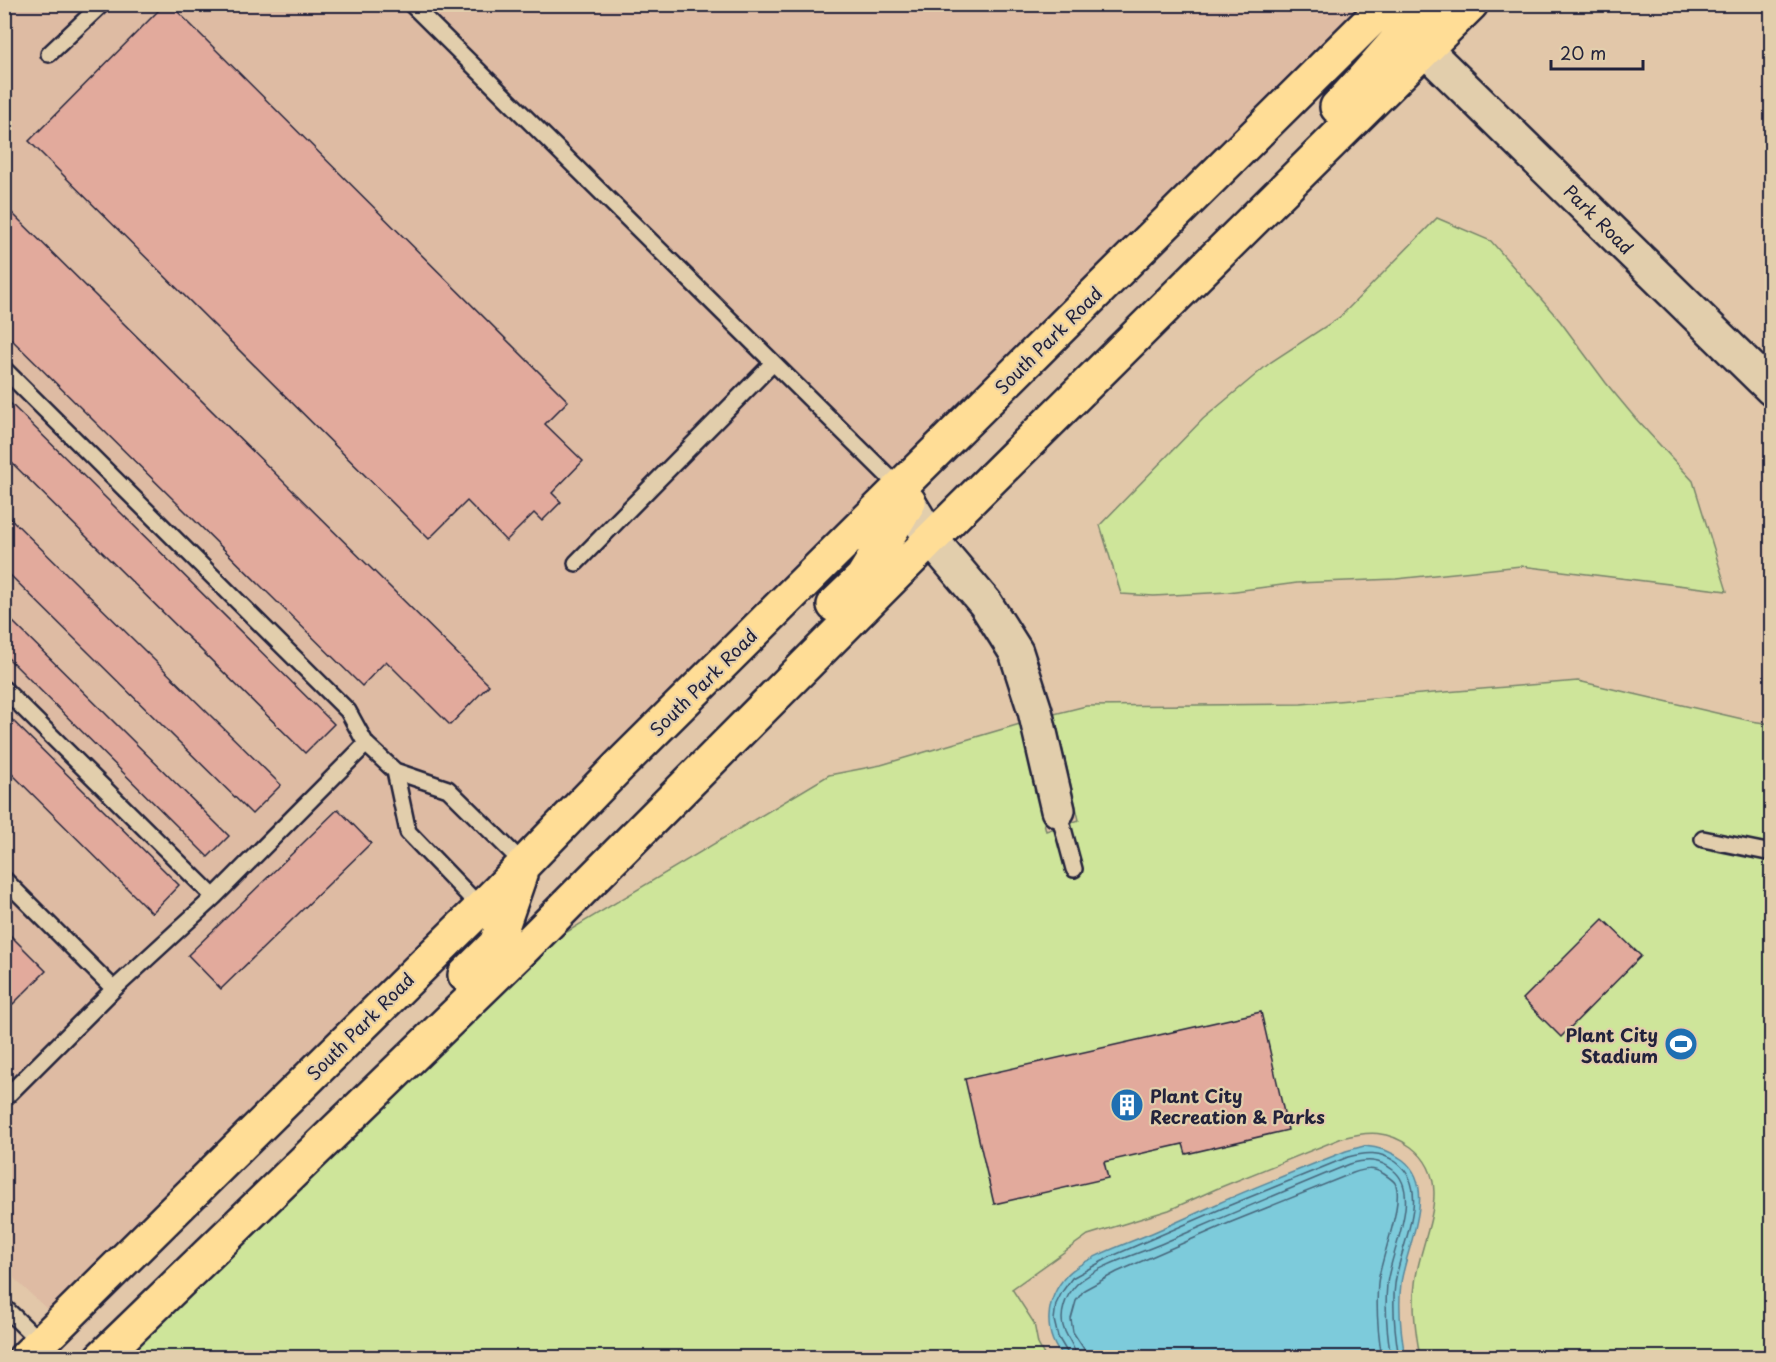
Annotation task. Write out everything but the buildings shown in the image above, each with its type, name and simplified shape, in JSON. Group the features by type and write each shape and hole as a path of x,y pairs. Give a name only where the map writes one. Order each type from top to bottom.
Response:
{"main road":[{"path":"1396,19 1431,4"},
{"path":"1396,19 1471,4"},
{"name":"South Park Road","path":"32,1352 502,928 604,866 1119,353 1396,19"},
{"name":"South Park Road","path":"101,1358 502,928 524,864 618,766 904,495 1396,19"},
{"path":"604,866 642,797 862,578 904,495"},
{"path":"77,1358 496,944 502,928"}],"street":[{"name":"Park Road","path":"1396,19 1772,389"},
{"path":"904,495 931,539 985,603 1016,652 1035,711 1058,810"}],"lane":[{"path":"49,54 102,4"},
{"path":"411,4 904,495"},
{"path":"576,563 773,363"},
{"path":"4,369 348,711 366,744 395,771 448,789 524,864"},
{"path":"4,689 214,897"},
{"path":"4,1099 114,988 214,897 366,744"},
{"path":"395,771 408,832 502,928"},
{"path":"1058,810 1074,869"},
{"path":"1703,839 1772,853"},
{"path":"4,879 114,988"},
{"path":"4,1307 32,1352"}],"shaded area":[{"path":"1354,4 1360,10 889,475 877,484 878,487 520,846 514,844 509,857 488,879 49,1311 4,1269 4,5"}],"green space":[{"path":"1437,218 1491,241 1560,321 1636,419 1693,481 1727,591 1521,566 1396,579 1297,583 1228,592 1154,596 1121,594 1100,525 1203,419 1271,362 1340,317"},
{"path":"1578,681 1771,724 1771,1357 1420,1357 1414,1293 1432,1212 1434,1194 1432,1177 1425,1161 1411,1147 1394,1137 1369,1133 1342,1138 1169,1210 1088,1235 1012,1289 1034,1323 1038,1344 1045,1357 125,1358 555,939 829,775 881,765 1020,724 1046,831 1079,820 1054,714 1086,706 1301,704"}],"water":[{"path":"1364,1146 1385,1150 1403,1160 1413,1172 1419,1186 1420,1202 1400,1292 1400,1320 1405,1357 1064,1358 1057,1349 1049,1328 1051,1305 1060,1284 1074,1269 1107,1251 1251,1189"}],"place":[{"name":"Plant City Stadium","path":"1681,1044"},
{"name":"Plant City Recreation & Parks","path":"1127,1105"}]}
